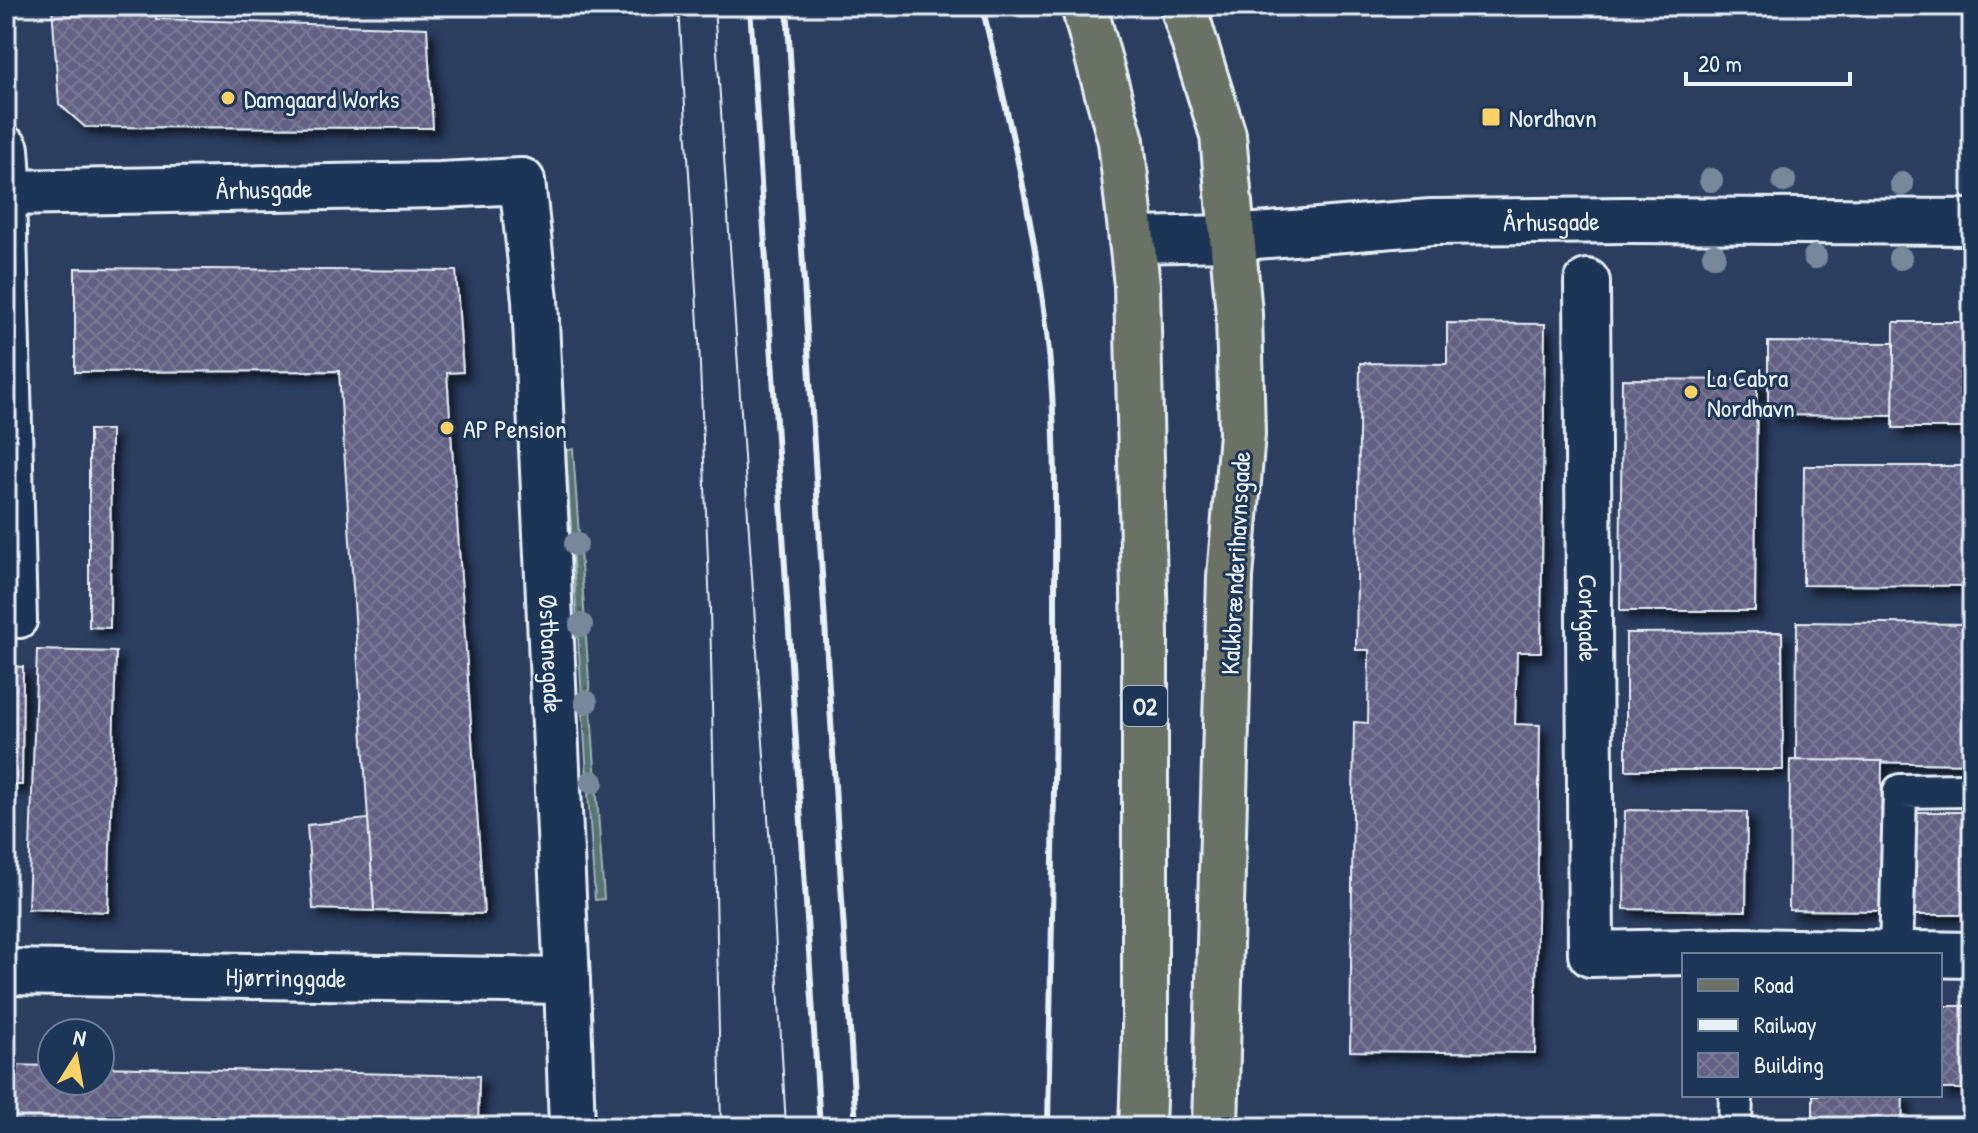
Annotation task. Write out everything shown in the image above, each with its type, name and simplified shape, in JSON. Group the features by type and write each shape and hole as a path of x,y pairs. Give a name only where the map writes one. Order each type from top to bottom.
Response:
{"main road":[{"name":"O2","path":"1084,6 1121,141 1137,285 1145,634 1145,1046 1142,1127"},
{"name":"Kalkbrænderihavnsgade","path":"1183,6 1223,135 1239,314 1242,434 1230,577 1215,1127"}],"street":[{"path":"6,149 8,193"},
{"name":"Århusgade","path":"8,193 522,181"},
{"name":"Østbanegade","path":"522,181 535,300 572,1127"},
{"name":"Århusgade","path":"1132,240 1231,238 1431,222 1972,222"},
{"name":"Corkgade","path":"1587,282 1591,954 1682,953"},
{"path":"1942,955 1972,955"},
{"name":"Hjørringgade","path":"6,972 567,981"}],"lane":[{"path":"8,193 20,621"},
{"path":"1896,953 1900,791 1964,790"},
{"path":"1735,1127 1736,1097"}],"green space":[{"path":"573,449 604,899 595,900 566,451"}],"building":[{"path":"52,6 155,6 156,19 427,28 433,128 85,127 59,104"},
{"path":"75,268 456,271 463,372 447,373 484,914 374,911 339,371 75,372"},
{"path":"1894,322 1972,322 1972,428 1893,428"},
{"path":"1447,323 1545,324 1541,652 1517,652 1515,724 1540,725 1535,1053 1350,1051 1354,722 1368,723 1369,650 1356,650 1360,363 1447,364"},
{"path":"1768,342 1894,343 1893,416 1768,415"},
{"path":"1622,379 1757,380 1755,611 1620,611"},
{"path":"89,430 111,430 110,628 89,627"},
{"path":"1804,466 1972,466 1972,586 1803,585"},
{"path":"1797,622 1972,624 1972,764 1796,761"},
{"path":"1782,632 1783,770 1626,770 1626,633"},
{"path":"37,650 116,652 108,912 28,909"},
{"path":"6,666 23,667 22,785 6,785"},
{"path":"1790,760 1882,761 1880,911 1789,910"},
{"path":"1625,811 1747,812 1746,911 1624,909"},
{"path":"1916,812 1972,812 1972,915 1915,915"},
{"path":"368,819 374,911 313,909 307,825"},
{"path":"1942,1006 1972,1006 1972,1089 1942,1089"},
{"path":"6,1065 36,1066 36,1097 116,1097 116,1067 479,1076 478,1127 6,1127"},
{"path":"1813,1097 1903,1097 1902,1127 1813,1127"}],"tram line":[{"path":"679,6 699,341 710,609 721,1127"},
{"path":"714,6 786,1127"}],"railway":[{"path":"750,6 820,1127"},
{"path":"787,6 856,1127"},
{"path":"982,6 1028,209 1047,333 1052,401 1055,736 1048,1127"}],"place":[{"name":"Damgaard Works","path":"228,98"},
{"name":"Nordhavn","path":"1491,117"},
{"name":"La Cabra Nordhavn","path":"1691,392"},
{"name":"AP Pension","path":"447,428"}]}
